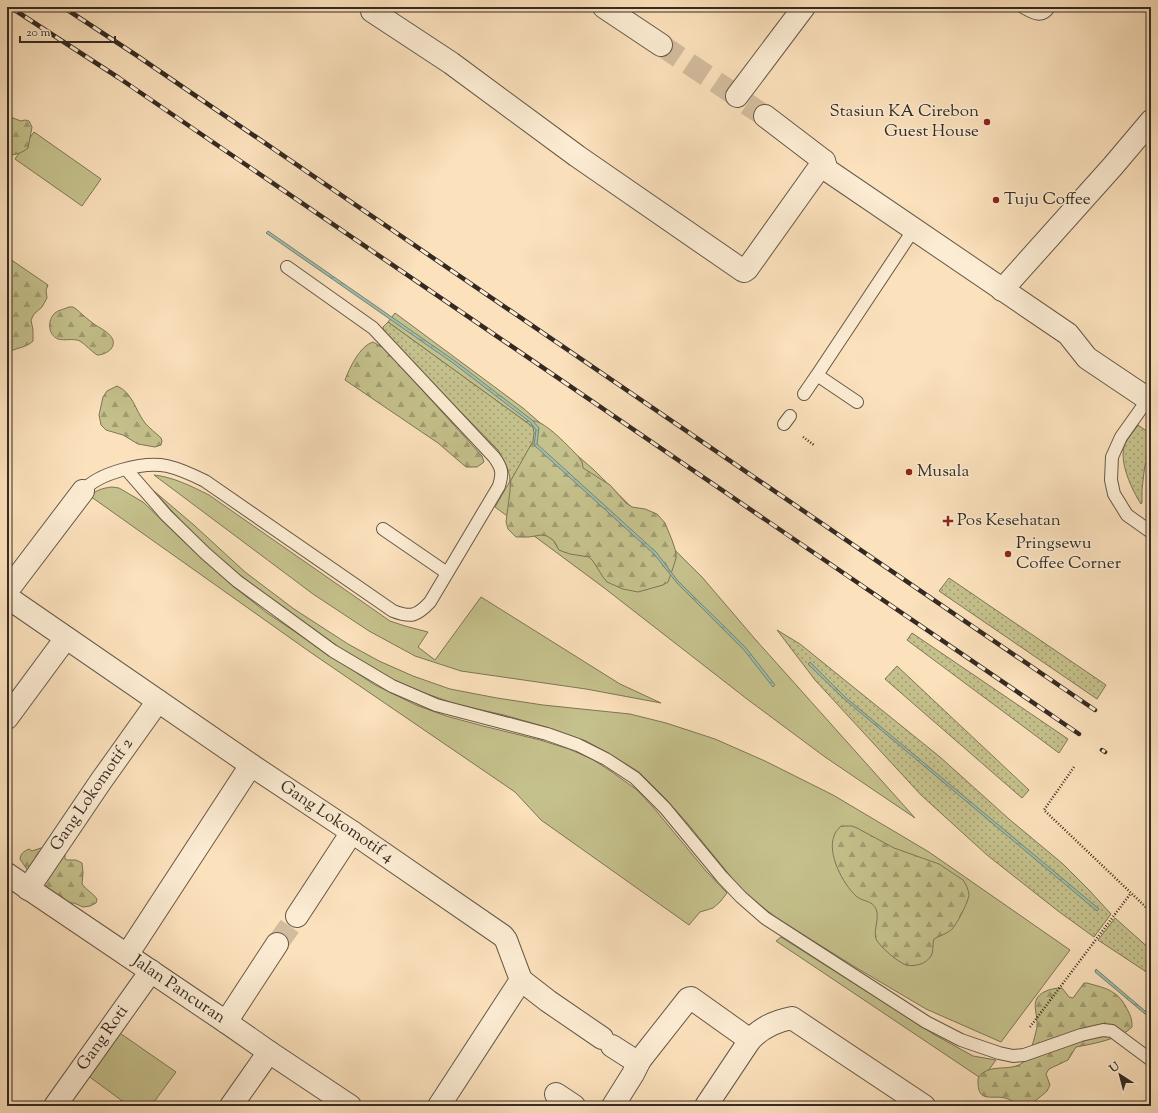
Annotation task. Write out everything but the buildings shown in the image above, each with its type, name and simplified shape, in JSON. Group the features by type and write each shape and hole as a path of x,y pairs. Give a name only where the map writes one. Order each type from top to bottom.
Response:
{"street":[{"path":"604,7 661,45"},
{"path":"740,98 804,7"},
{"path":"372,11 451,63 577,156 744,271 747,269 824,161"},
{"path":"765,116 824,161 827,170 1068,334 1087,358 1149,400"},
{"path":"1002,290 1113,166 1151,121"},
{"path":"7,591 83,491"},
{"name":"Gang Lokomotif 4","path":"7,597 503,936 506,940 521,980"},
{"path":"7,718 66,638"},
{"name":"Gang Lokomotif 2","path":"28,889 101,780 158,701"},
{"path":"127,955 251,765"},
{"path":"297,916 352,832"},
{"name":"Jalan Pancuran","path":"7,874 350,1106"},
{"path":"226,1022 278,944"},
{"name":"Gang Roti","path":"55,1106 151,971"},
{"path":"439,1106 521,980 548,1001 635,1061 637,1062 640,1060"},
{"path":"613,1106 640,1060 688,999 691,998 750,1040"},
{"path":"706,1106 756,1033 780,1020 792,1018 924,1106"},
{"path":"231,1106 269,1052"},
{"path":"556,1094 574,1106"}],"lane":[{"path":"1023,7 1036,14 1043,13 1049,7"},
{"path":"804,394 914,229"},
{"path":"83,491 96,480 105,475 126,469 153,465 167,466 205,481 393,611 402,615 410,615 422,611 430,602 499,486 502,476 498,463 374,328 287,267"},
{"path":"817,375 857,402"},
{"path":"1149,400 1129,425 1115,449 1112,457 1111,480 1114,494 1127,515 1151,532"},
{"path":"126,469 166,515 205,553 237,581 333,651 392,686 436,705 547,734 578,745 635,778 660,803 741,897 765,918 926,1022 961,1040 998,1053 1013,1056 1024,1055 1081,1035 1103,1030 1112,1031 1151,1060"},
{"path":"383,529 447,573"}],"path":[{"path":"1074,767 1044,810 1151,912"},
{"path":"1009,1055 1131,893"}],"green space":[{"path":"7,117 21,121 29,121 32,127 28,148 18,154 7,154"},
{"path":"34,132 101,179 82,206 15,159"},
{"path":"7,257 48,285 46,290 47,298 42,307 34,314 31,320 33,341 30,344 13,350 7,354"},
{"path":"69,307 76,309 111,337 113,345 108,352 97,355 80,341 61,340 52,334 50,323 52,316 56,312"},
{"path":"395,313 523,408 594,470 702,577 755,639 915,818 825,757 747,699 603,587 495,507 533,441 533,427 388,322"},
{"path":"388,322 533,427 533,441 510,482 508,470 498,450 384,333 383,327"},
{"path":"373,342 384,348 482,456 484,462 477,467 466,467 438,443 345,380 360,352 368,344"},
{"path":"117,386 127,393 148,427 161,438 161,445 155,447 138,444 123,435 106,430 101,425 99,415 103,397 107,391"},
{"path":"528,421 539,422 551,430 578,456 582,462 583,468 610,485 626,503 632,507 645,509 657,514 665,523 676,552 676,558 668,582 663,585 638,592 623,589 607,582 589,557 570,554 559,550 553,540 547,536 516,537 508,529 506,522 510,491 511,440 522,423"},
{"path":"1138,425 1151,434 1151,454 1145,465 1141,504 1130,483 1123,459 1125,444"},
{"path":"154,475 189,485 209,495 390,621 428,632 418,647 435,660 481,597 620,684 661,703 586,689 461,671 415,656 369,631 313,594"},
{"path":"112,487 119,488 143,502 233,586 267,613 375,685 416,705 446,716 569,749 592,759 612,772 637,790 706,871 727,893 713,908 700,912 689,925 541,820 515,792 310,652 90,496 95,492"},
{"path":"154,491 245,572 294,609 348,644 379,661 413,676 450,689 543,705 630,714 666,723 715,739 765,761 833,795 929,852 1070,950 1001,1042 926,1009 778,919 751,898 736,883 665,798 639,772 586,741 553,729 504,715 458,705 397,683 342,651 241,578 191,532"},
{"path":"949,578 1106,685 1097,699 939,591"},
{"path":"777,630 800,644 940,757 1009,819 1063,864 1111,914 1094,937 1058,911 987,855 921,795 815,680"},
{"path":"912,633 1068,739 1059,753 907,640"},
{"path":"897,666 1029,790 1022,798 885,679"},
{"path":"841,826 852,826 894,848 939,864 963,880 969,894 965,907 951,930 934,939 932,954 929,959 923,963 909,966 898,961 881,946 876,939 876,909 872,904 859,898 851,891 841,876 834,860 832,843 835,833"},
{"path":"44,847 65,850 65,859 76,860 82,863 82,884 97,899 96,903 83,907 74,903 62,905 30,874 20,859 21,855 29,849 32,851"},
{"path":"1115,918 1151,950 1151,975 1098,940"},
{"path":"781,937 935,1035 973,1056 996,1060 982,1079 776,941"},
{"path":"1084,983 1104,988 1118,996 1130,1014 1132,1027 1114,1038 1076,1047 1068,1060 1049,1069 1046,1074 1050,1085 1047,1091 1028,1106 1020,1105 1002,1098 983,1096 978,1087 978,1079 982,1073 989,1070 1018,1065 1023,1063 1027,1058 1037,1028 1035,1003 1039,995 1050,989 1062,988 1069,997 1073,998"},
{"path":"114,1029 176,1072 151,1106 129,1106 83,1072"}],"water":[{"path":"268,231 455,361 532,420 539,428 537,444 656,552 678,581 746,648 775,685 773,687 744,650 677,583 654,554 534,445 536,430 530,422 453,363 266,233"},
{"path":"810,662 845,697 1099,909 1097,911 843,698 808,664"},
{"path":"1096,969 1151,1016 1151,1019 1095,972"}],"tunnel":[{"path":"661,45 734,94"},
{"path":"747,104 765,116"},
{"path":"277,944 297,916"}],"railway":[{"path":"10,7 119,78 1079,734"},
{"path":"63,7 136,55 1095,710"}],"place":[{"name":"Stasiun KA Cirebon Guest House","path":"987,122"},
{"name":"Tuju Coffee","path":"996,200"},
{"name":"Musala","path":"909,472"},
{"name":"Pos Kesehatan","path":"948,521"},
{"name":"Pringsewu Coffee Corner","path":"1008,554"}]}
